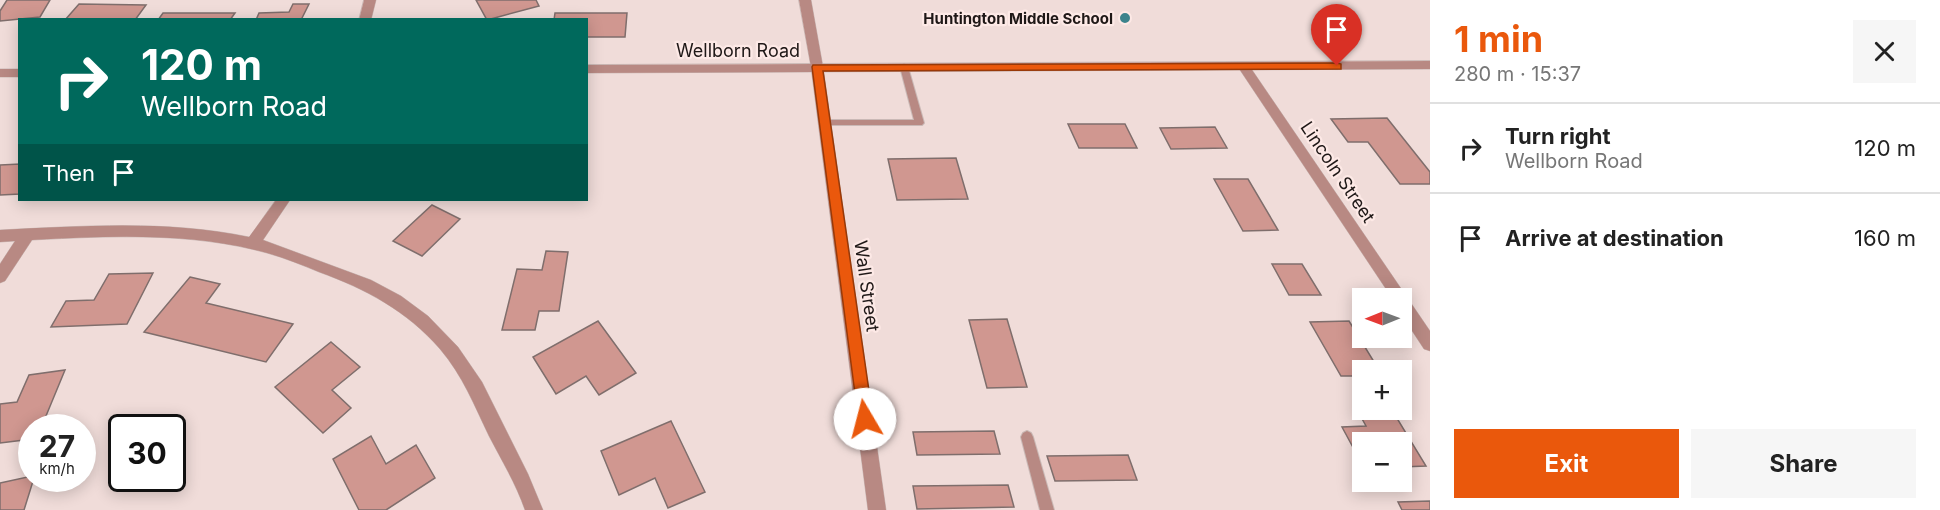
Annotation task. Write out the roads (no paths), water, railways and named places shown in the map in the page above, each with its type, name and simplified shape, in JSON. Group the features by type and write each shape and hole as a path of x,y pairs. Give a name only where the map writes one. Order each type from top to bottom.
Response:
{"street":[{"path":"366,18 370,0"},
{"name":"Wall Street","path":"805,0 825,123 877,510"},
{"name":"Wellborn Road","path":"588,69 1244,68 1430,65"},
{"name":"Lincoln Street","path":"1244,68 1392,288"},
{"path":"0,74 18,73"},
{"path":"252,244 282,201"},
{"path":"0,236 152,232 252,244 349,276 398,303 434,331 456,357 476,388 496,432 517,467 534,510"},
{"path":"0,277 27,235"},
{"name":"Lincoln Street","path":"1412,318 1430,344"}],"lane":[{"path":"825,123 919,123 904,67"},
{"path":"1027,437 1047,510"}],"place":[{"name":"Huntington Middle School","path":"1125,18"}]}
